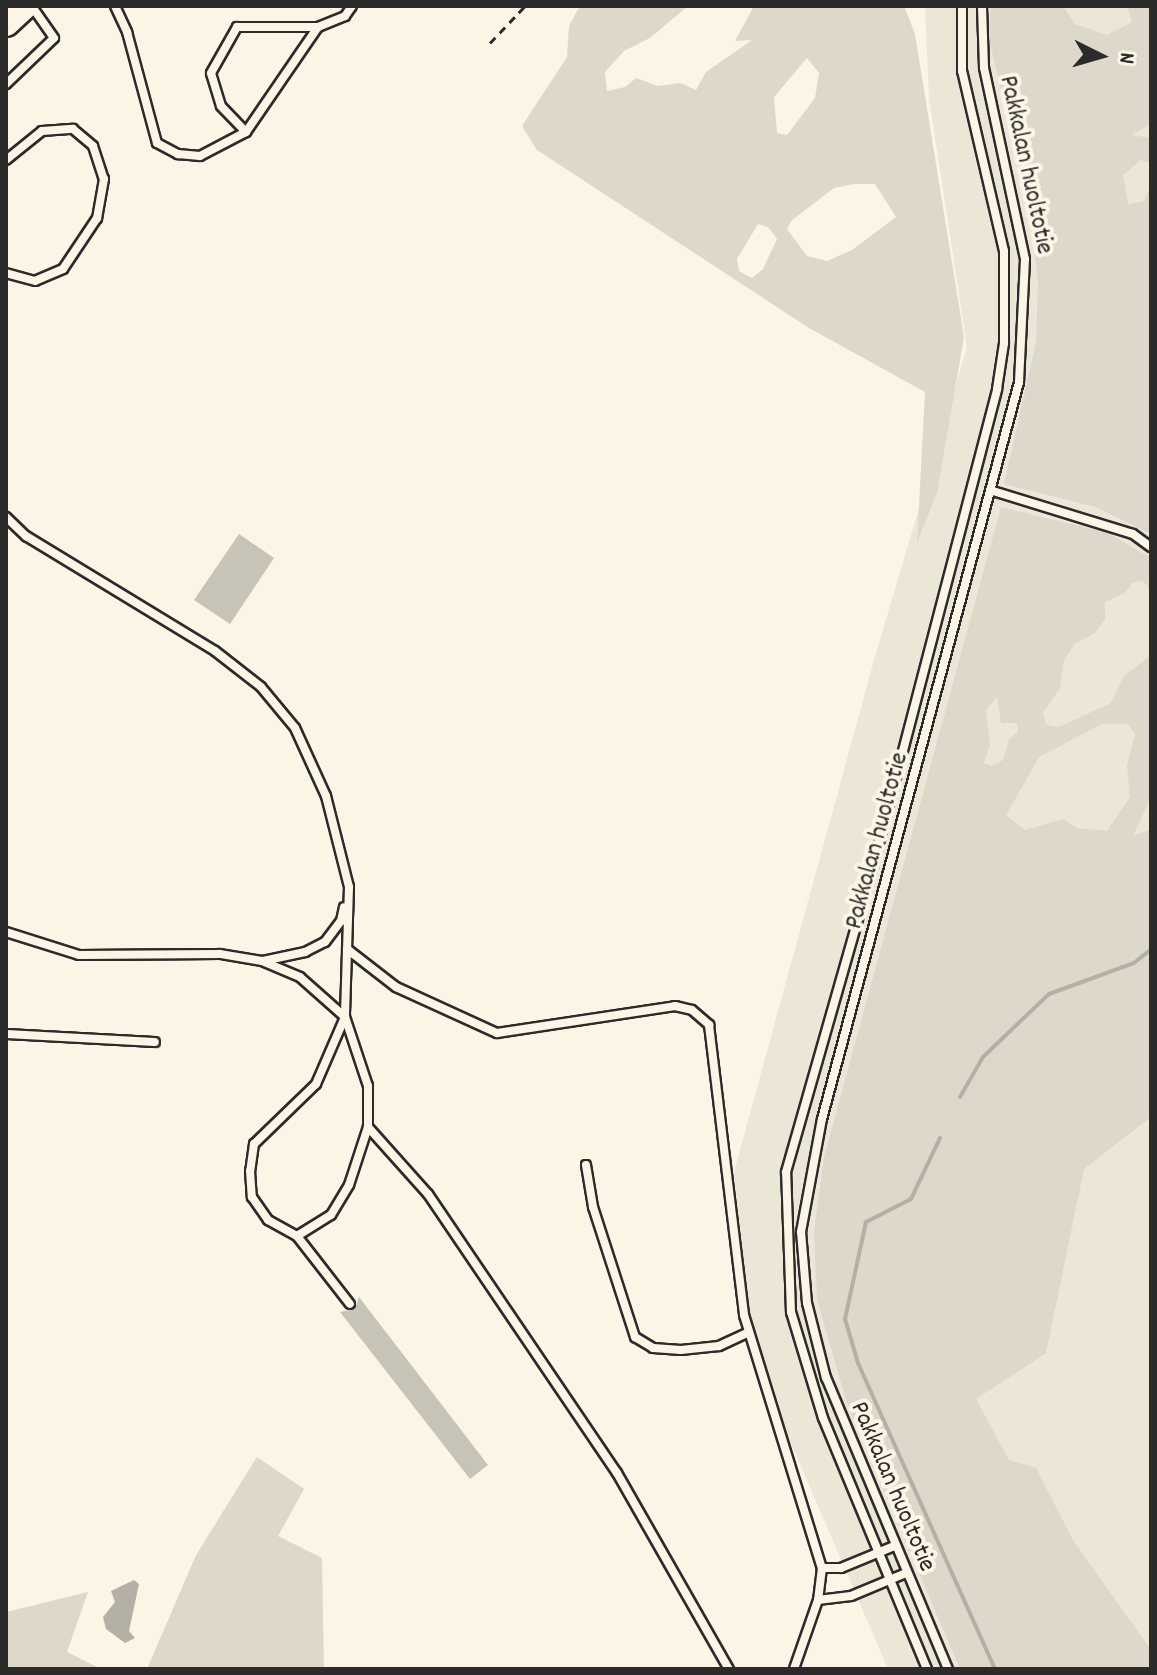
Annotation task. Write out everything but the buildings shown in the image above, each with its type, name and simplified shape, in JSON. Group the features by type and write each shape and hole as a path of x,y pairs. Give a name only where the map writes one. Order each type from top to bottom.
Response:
{"main road":[{"path":"6,23 24,6"}],"lane":[{"path":"6,84 54,38 32,6"},
{"path":"115,6 127,32 157,143 178,154 200,156 246,132 318,27"},
{"path":"246,132 221,106 211,73 237,27 318,27 345,16 352,6"},
{"path":"927,1669 876,1554 823,1418 791,1312 786,1172 873,866 997,389 1004,329 1004,251 962,71 962,6"},
{"name":"Pakkalan huoltotie","path":"948,1669 894,1546 820,1355 803,1278 803,1206 822,1119 993,491 1019,382 1027,297 1020,220 984,67 982,6"},
{"path":"6,160 42,131 73,129 93,146 104,179 97,218 63,269 35,281 6,273"},
{"path":"993,491 1133,534 1151,547"},
{"path":"6,517 26,536 215,651 261,687 295,728 326,796 349,887 345,1017 368,1086 368,1127 349,1185 331,1215 297,1236"},
{"path":"262,961 305,952 325,942 341,921 349,887"},
{"path":"6,932 79,955 220,954 262,961 300,977 345,1017"},
{"path":"347,949 396,987 497,1033 675,1006 692,1010 709,1025 724,1171 749,1332 822,1568 818,1600 794,1669"},
{"path":"345,1017 316,1084 254,1144 252,1197 268,1220 297,1236 350,1304"},
{"path":"6,1034 155,1042"},
{"path":"368,1127 428,1194 617,1473 729,1669"},
{"path":"586,1165 593,1207 635,1337 653,1348 681,1350 719,1346 749,1332"},
{"path":"822,1568 841,1568 894,1546"},
{"path":"818,1600 851,1596 906,1573"}],"path":[{"path":"490,43 525,6"}],"shaded area":[{"path":"580,6 688,6 650,38 624,51 605,72 607,91 625,87 636,78 658,86 680,83 696,90 706,72 752,40 735,41 754,6 904,6 915,34 964,337 937,493 917,543 925,392 809,328 537,150 522,126 567,57 569,26","holes":["807,58 819,73 815,98 787,135 777,133 774,97","875,184 896,217 852,250 827,261 807,256 787,229 792,220 834,188","758,224 768,227 777,239 763,269 752,278 739,271 737,259"]},
{"path":"925,6 1151,6 1151,1669 888,1669 787,1434 750,1314 734,1172 876,653 967,347 929,98"},
{"path":"991,6 1063,6 1075,24 1107,35 1132,22 1127,6 1151,6 1151,124 1131,135 1151,138 1151,163 1141,160 1123,175 1128,204 1144,201 1151,184 1151,534 1096,507 1004,484 1036,342 1038,283 1030,213 989,39"},
{"path":"1001,507 1108,533 1151,558 1151,592 1143,581 1133,582 1125,593 1105,602 1105,619 1095,633 1074,644 1063,663 1060,688 1043,713 1046,725 1059,727 1111,703 1124,676 1151,655 1151,797 1133,836 1151,829 1151,1117 1084,1169 1046,1353 976,1399 1009,1460 1036,1468 1073,1540 1151,1650 1151,1669 960,1669 848,1407 817,1300 814,1231 824,1157","holes":["997,697 1001,723 1017,723 1018,732 1009,739 1003,760 992,766 984,763 990,745 986,710","1102,724 1128,724 1135,734 1127,766 1130,797 1107,831 1077,828 1063,819 1025,830 1006,815 1039,757"]},
{"path":"257,1457 304,1489 278,1536 322,1558 324,1669 147,1669 196,1555"},
{"path":"134,1580 139,1584 129,1631 135,1638 125,1643 106,1629 103,1617 115,1602 111,1591"},
{"path":"88,1592 67,1652 101,1669 6,1669 6,1612"}],"waterway":[{"path":"960,1097 983,1057 1049,994 1134,963 1151,949"},
{"path":"940,1138 911,1199 866,1222 845,1319 858,1363 995,1669"}]}
